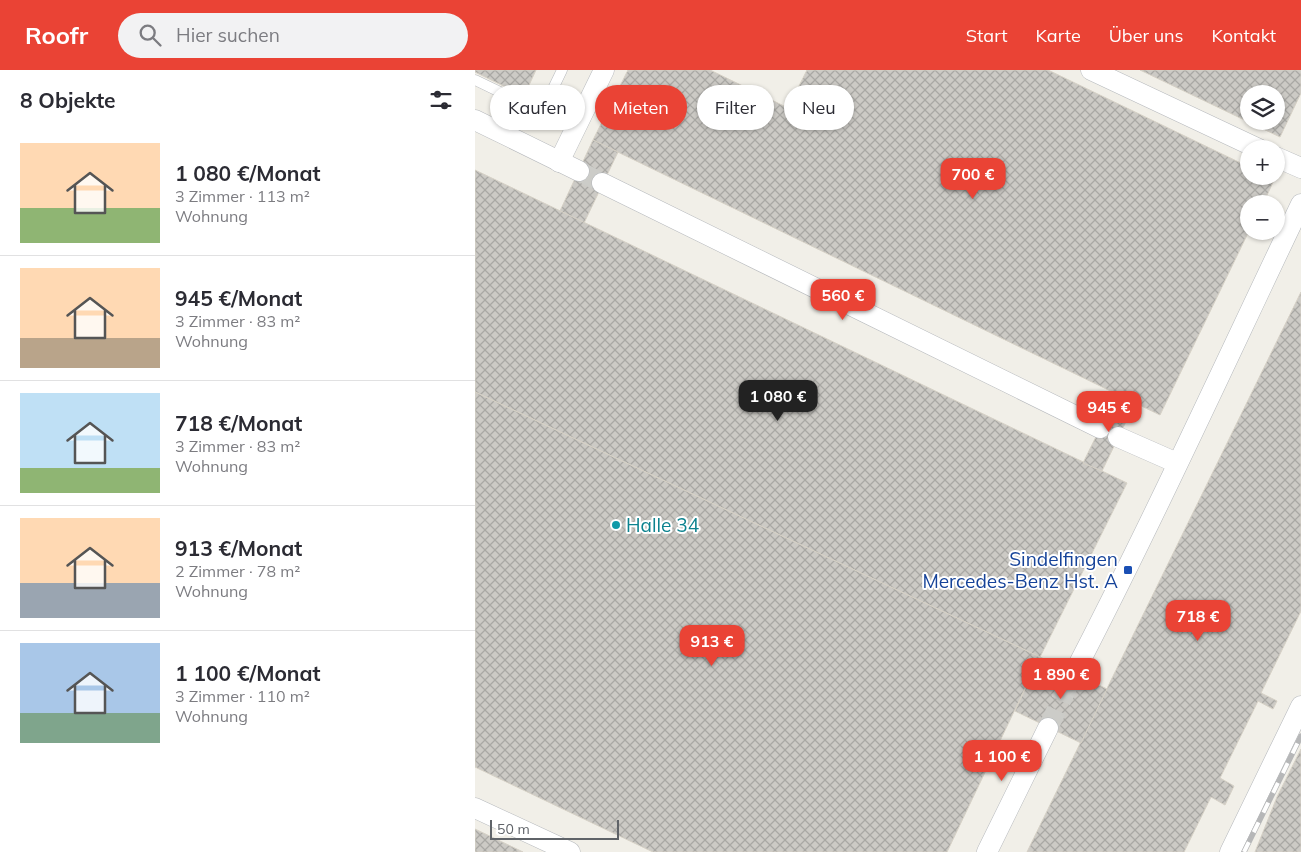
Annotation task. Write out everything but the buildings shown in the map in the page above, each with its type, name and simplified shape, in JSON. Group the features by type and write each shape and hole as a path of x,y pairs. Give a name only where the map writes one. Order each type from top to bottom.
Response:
{"street":[{"path":"559,162 604,70"},
{"path":"1091,70 1240,140"},
{"path":"475,120 579,171"},
{"path":"1285,161 1301,168"},
{"path":"602,183 1100,428"},
{"path":"1074,674 1128,570 1177,462 1301,204"},
{"path":"1118,437 1177,462"},
{"path":"1230,852 1301,706"},
{"path":"987,852 1048,728"},
{"path":"475,808 570,852"}],"lane":[{"path":"475,80 529,106 542,105 562,70"}],"tunnel":[{"path":"579,171 602,183"},
{"path":"1048,728 1074,673"}],"railway":[{"path":"1244,852 1301,736"}],"place":[{"name":"Halle 34","path":"616,525"},
{"name":"Sindelfingen Mercedes-Benz Hst. A","path":"1128,570"}]}
